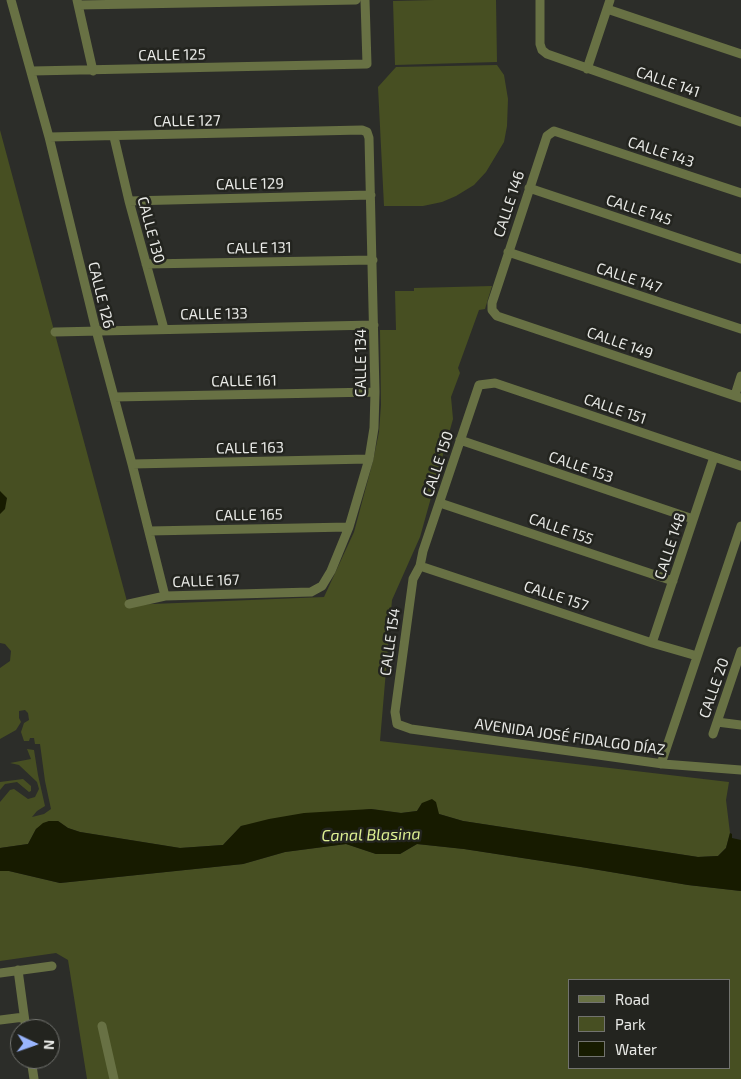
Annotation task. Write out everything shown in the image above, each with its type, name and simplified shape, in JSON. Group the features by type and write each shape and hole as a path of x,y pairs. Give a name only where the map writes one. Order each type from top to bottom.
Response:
{"street":[{"name":"CALLE 126","path":"11,0 32,71 96,330 166,596"},
{"path":"93,71 78,3 356,0"},
{"name":"CALLE 125","path":"32,71 367,64 365,0"},
{"name":"CALLE 141","path":"540,0 542,50 547,54 741,122"},
{"path":"587,69 610,0"},
{"path":"607,9 741,54"},
{"name":"CALLE 134","path":"283,592 312,592 322,586 331,571 349,527 369,459 374,428 373,260 369,138 367,132 362,130 326,132"},
{"name":"CALLE 146","path":"492,310 492,303 508,252 547,136 554,131 573,137"},
{"name":"CALLE 127","path":"49,137 326,132"},
{"name":"CALLE 130","path":"114,137 129,201 164,329"},
{"name":"CALLE 143","path":"573,137 741,193"},
{"name":"CALLE 145","path":"529,188 741,259"},
{"name":"CALLE 129","path":"129,201 371,195"},
{"name":"CALLE 147","path":"508,252 741,329"},
{"name":"CALLE 131","path":"146,264 373,260"},
{"name":"CALLE 149","path":"492,310 497,316 738,396"},
{"name":"CALLE 133","path":"55,332 374,325"},
{"path":"738,396 741,376"},
{"name":"CALLE 151","path":"479,385 495,383 741,466"},
{"name":"CALLE 150","path":"420,566 423,551 479,385"},
{"name":"CALLE 161","path":"114,397 375,392"},
{"name":"CALLE 153","path":"460,440 693,519"},
{"name":"CALLE 148","path":"652,643 714,458"},
{"name":"CALLE 163","path":"132,464 369,459"},
{"name":"CALLE 155","path":"440,503 673,581"},
{"name":"CALLE 165","path":"149,531 349,527"},
{"path":"660,764 741,527"},
{"name":"CALLE 157","path":"420,566 652,643 697,656"},
{"name":"CALLE 154","path":"397,724 395,712 398,677 411,589 413,579 420,566"},
{"name":"CALLE 167","path":"130,604 166,596 283,592"},
{"name":"CALLE 20","path":"713,734 741,651"},
{"path":"717,722 741,725"},
{"name":"AVENIDA JOSÉ FIDALGO DÍAZ","path":"397,724 411,729 660,764 741,770"},
{"path":"0,973 52,966"},
{"path":"0,1020 24,1017 18,970"},
{"path":"102,1026 114,1079"}],"green space":[{"path":"496,0 497,62 395,65 393,1"},
{"path":"497,65 504,75 508,99 507,126 504,142 486,172 474,185 442,202 423,206 384,206 378,87 396,67"},
{"path":"0,130 128,605 324,597 354,532 373,461 379,432 381,405 380,330 396,330 395,291 414,291 414,288 492,286 485,309 479,310 458,368 460,373 451,397 453,419 420,537 392,600 380,741 729,782 726,800 730,833 726,848 718,856 698,857 463,821 439,814 422,803 417,811 401,813 371,809 241,826 223,845 180,848 80,832 68,828 58,821 49,821 36,829 28,844 0,848 0,802 10,790 14,789 28,799 35,797 39,789 37,782 19,765 10,763 31,759 27,749 34,750 45,806 32,817 44,814 51,809 40,744 35,744 34,738 24,741 21,732 24,723 29,720 28,713 25,710 19,711 21,722 16,730 0,739 0,668 10,661 11,651 5,644 0,643"},
{"path":"23,779 31,786 31,791 29,792 17,782 5,784 0,790 0,782"},
{"path":"346,844 376,854 400,854 417,844 464,849 688,885 741,891 741,1079 87,1079 68,960 56,953 0,961 0,871 9,871 60,883 243,864 285,852"}],"water":[{"path":"0,491 7,498 5,509 0,514"},
{"name":"Canal Blasina","path":"432,799 436,802 439,814 463,821 698,857 718,856 726,848 730,833 732,838 741,840 741,891 688,885 464,849 417,844 400,854 376,854 346,844 285,852 243,864 60,883 9,871 0,871 0,848 28,844 36,829 49,821 58,821 68,828 80,832 180,848 223,845 241,826 269,819 304,813 371,809 401,813 417,811 422,803"}]}
